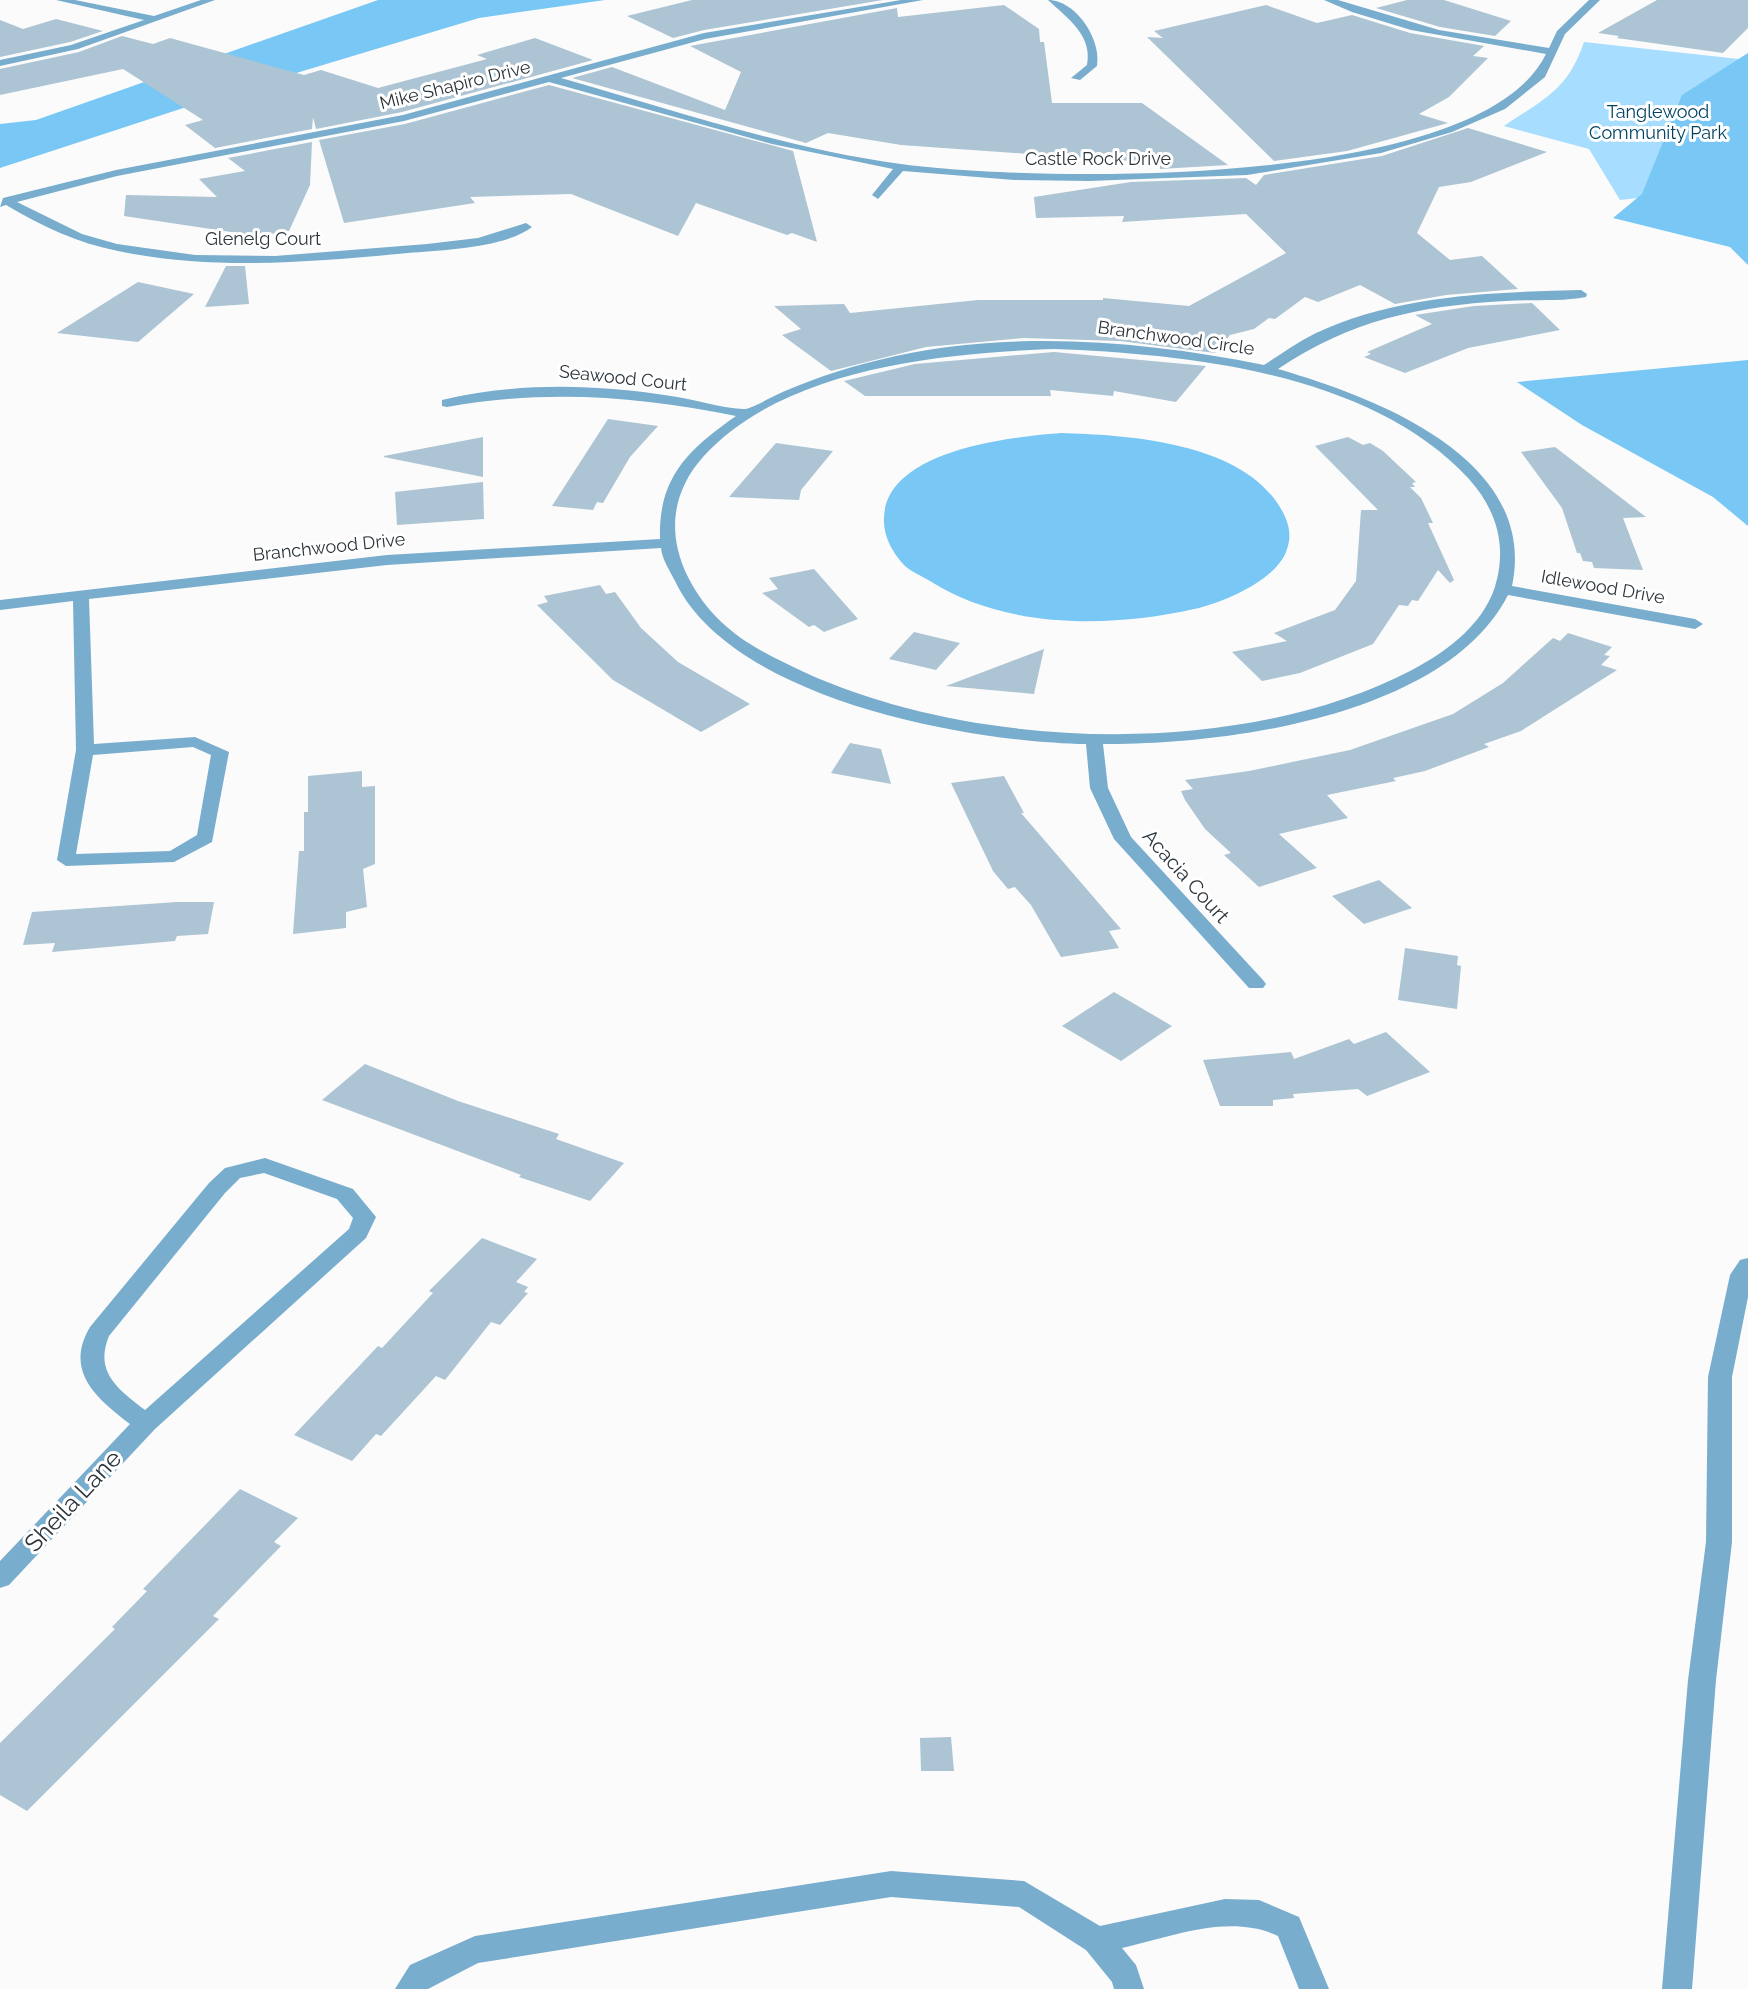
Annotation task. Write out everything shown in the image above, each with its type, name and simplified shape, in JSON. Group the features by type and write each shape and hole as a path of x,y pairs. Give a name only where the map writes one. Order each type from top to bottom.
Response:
{"street":[{"path":"61,0 155,19"},
{"path":"0,63 74,47 210,0"},
{"name":"Mike Shapiro Drive","path":"4,202 116,173 404,118 693,38 918,0"},
{"path":"1053,0 1079,24 1093,48 1092,66 1076,78"},
{"path":"1329,0 1375,17 1443,34 1552,52"},
{"name":"Castle Rock Drive","path":"551,79 776,142 900,167 1014,177 1160,177 1247,172 1344,157 1427,137 1501,107 1541,75 1561,33 1595,0"},
{"path":"878,195 900,167"},
{"name":"Glenelg Court","path":"4,202 56,227 110,246 216,259 312,258 453,245 497,237 526,227"},
{"path":"1266,370 1328,333 1389,312 1453,300 1581,294"},
{"name":"Branchwood Circle","path":"1054,345 1138,349 1208,358 1266,370 1327,388 1371,406 1422,433 1474,475 1493,500 1507,532 1509,561 1503,589 1487,618 1464,642 1426,669 1376,694 1312,715 1204,734 1094,738 995,731 950,724 868,703 791,674 721,630 693,602 664,543 665,507 681,473 712,439 747,414 801,388 881,364 1001,347 1054,345"},
{"name":"Seawood Court","path":"447,403 493,393 568,389 644,395 747,414"},
{"name":"Branchwood Drive","path":"0,605 81,598 387,560 664,543"},
{"name":"Idlewood Drive","path":"1503,589 1695,624"},
{"path":"81,598 85,750 66,860 174,856 206,838 220,752 195,742 85,750"},
{"name":"Acacia Court","path":"1094,738 1099,788 1123,839 1256,984"},
{"name":"Sheila Lane","path":"0,1578 146,1423 358,1233 365,1217 345,1194 265,1165 233,1173 217,1188 98,1333 90,1357 92,1372 129,1413 146,1423"},
{"path":"1677,1989 1702,1680 1719,1542 1720,1377 1741,1275 1748,1266"},
{"path":"410,1989 421,1975 475,1950 891,1884 1024,1894 1097,1940 1125,1975 1129,1989"},
{"path":"1097,1940 1225,1912 1259,1913 1289,1927 1314,1989"}],"green space":[{"name":"Tanglewood Community Park","path":"1584,42 1748,60 1748,186 1620,200 1589,149 1504,126 1562,83"}],"shaded area":[{"path":"378,0 605,0 479,18 223,95 0,168 0,124 36,120"},
{"path":"1748,53 1748,265 1730,247 1613,218 1642,194 1682,95"},
{"path":"1748,360 1748,526 1713,497 1582,425 1517,382"},
{"path":"1061,433 1117,436 1179,446 1236,467 1260,483 1284,515 1289,537 1282,560 1273,571 1248,588 1206,606 1162,615 1093,621 1024,616 991,608 959,597 913,572 899,560 886,536 884,517 890,494 906,476 928,462 955,451 1013,438"}],"building":[{"path":"692,0 883,0 673,38 627,16"},
{"path":"1407,0 1444,0 1511,21 1495,36 1440,27 1376,8"},
{"path":"1657,0 1748,0 1748,28 1723,53 1598,33"},
{"path":"1004,5 1039,29 1040,42 1044,42 1052,103 1142,103 1228,165 1160,169 1160,163 901,145 828,133 806,143 572,78 612,67 725,110 741,72 690,46 897,8 898,17"},
{"path":"1266,5 1317,23 1352,15 1410,33 1484,46 1473,56 1488,58 1449,97 1419,114 1448,123 1347,151 1274,161 1147,37 1163,38 1154,31"},
{"path":"56,19 103,31 70,42 0,57 0,20 23,29"},
{"path":"122,36 153,44 170,38 304,75 321,70 378,88 487,59 477,55 535,38 593,60 402,112 316,129 313,117 312,129 215,148 185,125 203,120 123,69 0,95 0,69 79,52"},
{"path":"549,85 793,151 817,242 792,233 787,235 696,203 678,236 571,194 470,197 475,203 344,223 319,140 405,124"},
{"path":"1468,128 1547,152 1471,182 1439,187 1417,233 1450,260 1482,256 1518,289 1446,295 1395,304 1360,285 1318,302 1305,297 1275,319 1269,318 1254,329 1230,335 1215,353 1120,341 1023,338 926,347 831,371 782,335 801,329 774,306 844,304 850,313 978,300 1103,298 1189,306 1286,253 1246,214 1122,222 1124,216 1036,218 1034,197 1131,182 1246,178 1256,185 1264,175 1382,156"},
{"path":"312,142 310,185 289,231 257,236 124,216 126,195 217,197 199,179 245,171 228,158"},
{"path":"226,266 245,266 249,304 205,307"},
{"path":"138,282 194,294 138,342 57,333"},
{"path":"1532,303 1560,330 1468,348 1405,373 1364,357 1371,354 1367,352 1432,324 1415,315 1474,306"},
{"path":"1054,352 1206,366 1176,402 1114,391 1113,396 1050,390 1051,396 865,396 844,381 915,364"},
{"path":"608,419 658,426 630,457 603,503 597,502 593,510 552,506"},
{"path":"483,437 483,477 384,457 384,456"},
{"path":"1348,437 1363,445 1370,443 1383,451 1416,482 1412,483 1415,487 1410,487 1421,498 1433,523 1428,523 1454,580 1450,583 1438,570 1418,601 1412,600 1408,606 1399,605 1373,644 1300,673 1262,681 1232,652 1287,641 1274,633 1335,610 1356,581 1361,510 1378,510 1315,446"},
{"path":"776,443 833,451 801,490 799,500 729,497"},
{"path":"1555,447 1646,517 1623,518 1643,570 1594,568 1592,562 1583,561 1577,553 1562,508 1521,452"},
{"path":"483,482 484,519 397,525 395,492"},
{"path":"814,569 858,619 824,632 814,625 809,627 762,593 778,589 769,578"},
{"path":"600,585 606,594 615,592 641,628 678,662 750,704 701,732 613,680 537,605 548,602 544,596"},
{"path":"914,632 960,643 936,670 889,659"},
{"path":"1568,633 1612,647 1604,655 1610,656 1601,665 1617,670 1521,731 1484,744 1489,747 1425,771 1393,778 1396,781 1327,795 1348,818 1279,834 1317,868 1259,887 1224,855 1231,853 1205,829 1181,791 1193,789 1185,780 1249,771 1350,750 1453,714 1503,683 1553,638 1560,641"},
{"path":"1044,649 1034,694 946,686"},
{"path":"850,743 881,749 891,784 831,773"},
{"path":"362,771 362,787 375,786 375,864 363,869 367,907 346,912 346,928 293,934 299,851 304,851 304,812 308,812 308,776"},
{"path":"1004,776 1024,813 1021,813 1121,929 1109,931 1119,948 1061,957 1031,905 1015,887 1008,889 993,871 951,783"},
{"path":"1379,880 1412,908 1364,924 1332,896"},
{"path":"214,902 208,934 177,936 175,941 52,952 55,943 23,945 32,912"},
{"path":"1405,948 1458,956 1457,965 1461,966 1457,1009 1398,1000"},
{"path":"1114,992 1172,1026 1121,1061 1062,1026"},
{"path":"1386,1032 1430,1072 1367,1096 1358,1089 1293,1094 1294,1098 1273,1100 1273,1106 1220,1106 1203,1060 1291,1052 1294,1059 1349,1039 1354,1044"},
{"path":"365,1064 458,1101 559,1134 556,1139 624,1163 590,1201 519,1177 521,1175 322,1100"},
{"path":"482,1238 537,1259 516,1282 528,1287 524,1292 528,1293 500,1325 491,1322 445,1380 436,1376 381,1436 376,1434 352,1461 294,1435 378,1346 382,1348 433,1293 429,1291"},
{"path":"240,1489 298,1518 274,1542 281,1546 213,1616 219,1619 27,1811 0,1795 0,1743 115,1629 112,1627 147,1591 143,1589"},
{"path":"951,1737 954,1771 921,1771 920,1738"}]}
